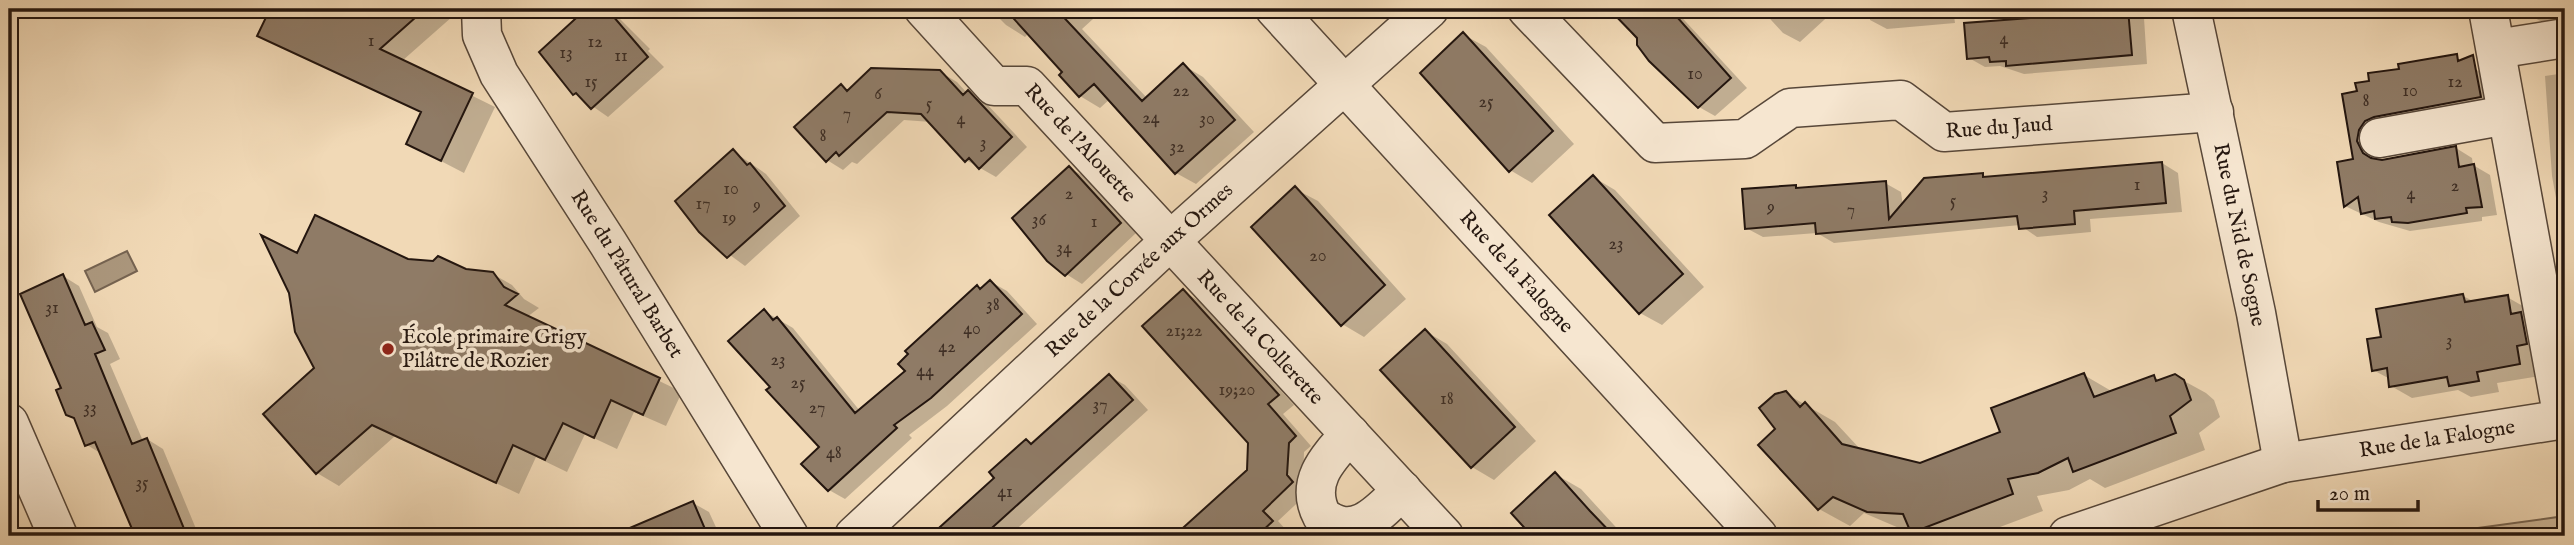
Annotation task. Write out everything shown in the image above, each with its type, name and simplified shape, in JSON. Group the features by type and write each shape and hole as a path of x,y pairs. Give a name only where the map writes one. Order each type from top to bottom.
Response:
{"street":[{"name":"Rue du Pâtural Barbet","path":"481,9 482,35 499,74 608,243 789,536"},
{"name":"Rue de l'Alouette","path":"924,9 994,86 1027,86 1171,240"},
{"name":"Rue de la Falogne","path":"1275,9 1758,536"},
{"name":"Rue de la Corvée aux Ormes","path":"854,536 1171,240 1429,9"},
{"name":"Rue du Jaud","path":"1527,9 1655,144 1745,139 1790,108 1901,100 1944,132 2214,112"},
{"name":"Rue du Nid de Sogne","path":"2191,9 2256,313 2283,463"},
{"path":"2488,9 2564,419"},
{"path":"2496,49 2565,38"},
{"path":"2379,138 2507,115"},
{"name":"Rue de la Collerette","path":"1171,240 1444,536"},
{"name":"Rue de la Falogne","path":"2068,536 2283,463 2564,419"},
{"path":"9,424 58,536"},
{"path":"1350,434 1325,461 1317,478 1311,526 1356,527 1376,517 1402,490"}],"shaded area":[{"path":"127,251 137,271 95,292 85,271"},
{"path":"2565,516 2565,536 2419,536"}],"building":[{"path":"270,9 425,9 380,49 473,93 441,161 406,144 421,112 257,36"},
{"path":"586,9 607,9 648,57 591,109 576,93 573,95 539,52"},
{"path":"1005,9 1056,9 1142,101 1183,63 1235,120 1175,174 1094,84 1079,97 1059,75 1062,72"},
{"path":"1609,9 1670,9 1731,78 1698,108 1649,61 1637,45 1637,38"},
{"path":"2128,9 2132,55 2006,66 2006,61 1990,62 1989,57 1967,59 1964,23 2059,16 2058,12"},
{"path":"1463,32 1553,131 1509,172 1420,73"},
{"path":"2457,54 2458,61 2473,55 2481,97 2374,117 2365,121 2359,130 2357,141 2363,153 2382,160 2456,146 2459,167 2474,164 2482,207 2466,208 2467,213 2408,223 2392,222 2391,217 2375,219 2374,211 2361,214 2358,197 2344,207 2337,162 2353,159 2342,94 2357,91 2355,83 2369,81 2368,73 2399,69 2398,64"},
{"path":"871,68 940,70 963,95 968,90 1012,137 979,169 969,158 965,162 921,114 887,112 839,156 836,152 826,162 794,127 841,84 847,91"},
{"path":"733,149 747,165 750,163 785,206 727,258 699,232 675,201"},
{"path":"2162,162 2166,203 2074,211 2075,224 2019,229 2017,216 1816,234 1815,223 1745,229 1742,189 1886,181 1889,219 1924,178 1983,173 1983,177"},
{"path":"1069,166 1121,223 1065,276 1047,261 1012,218"},
{"path":"1593,175 1683,274 1639,314 1549,215"},
{"path":"1295,186 1385,285 1341,326 1251,227"},
{"path":"315,215 408,259 433,261 438,256 466,269 493,272 504,287 518,294 505,305 660,378 643,415 611,400 594,438 563,423 545,460 513,445 496,483 372,425 316,474 263,414 314,368 295,332 289,293 261,235 297,253"},
{"path":"63,274 85,325 92,322 105,350 95,354 132,444 147,438 187,536 135,536 95,442 85,446 74,418 66,415 56,390 61,388 20,294"},
{"path":"990,280 1022,314 931,398 894,425 897,428 828,491 801,464 819,447 766,390 770,387 728,341 764,309 773,320 777,317 855,413 905,371 898,364 908,354 905,351 977,285 980,289"},
{"path":"1183,289 1279,395 1268,404 1296,436 1289,443 1287,475 1293,482 1263,511 1273,521 1257,536 1174,536 1247,470 1248,443 1142,326"},
{"path":"2463,294 2465,302 2508,295 2511,314 2521,312 2527,344 2517,346 2520,364 2477,372 2479,381 2449,386 2447,377 2389,387 2387,368 2372,371 2367,339 2381,337 2376,309"},
{"path":"1425,329 1515,427 1471,468 1380,370"},
{"path":"2084,373 2094,397 2154,375 2156,381 2175,374 2184,380 2191,400 2170,416 2176,433 2073,472 2068,458 2038,473 2008,479 2013,494 1911,533 1903,514 1867,512 1833,497 1818,510 1758,445 1775,429 1759,408 1775,394 1786,391 1800,407 1805,402 1842,444 1920,463 2000,432 1991,408"},
{"path":"1109,374 1133,400 983,536 930,536 994,478 989,472 1026,439 1031,444"},
{"path":"1555,472 1614,536 1532,536 1511,513"},
{"path":"693,501 708,536 611,536"}],"place":[{"name":"École primaire Grigy Pilâtre de Rozier","path":"388,349"}]}
